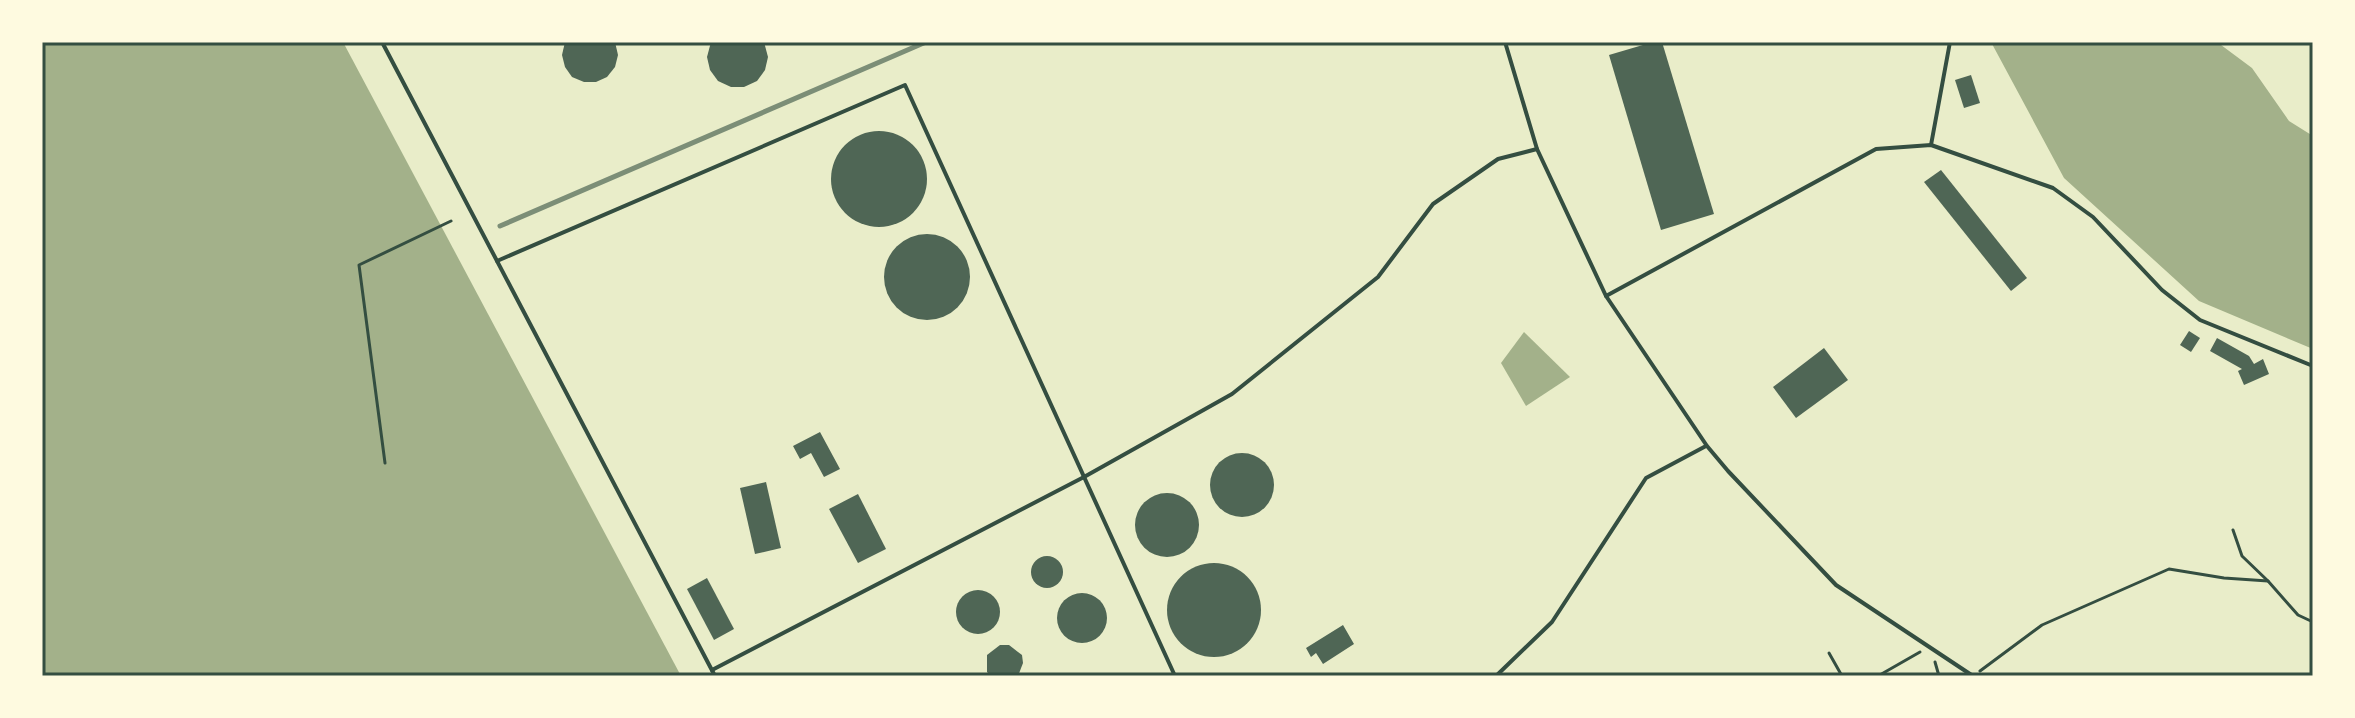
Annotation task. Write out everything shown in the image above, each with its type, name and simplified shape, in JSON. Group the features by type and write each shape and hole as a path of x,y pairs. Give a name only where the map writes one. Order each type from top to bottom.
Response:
{"lane":[{"path":"382,42 713,673 1084,477 1232,394 1378,277 1433,204 1498,159 1537,149"},
{"path":"1505,42 1537,149 1606,296 1707,446 1836,585 1973,676"},
{"path":"1931,145 1950,42"},
{"path":"497,261 905,85 1175,676"},
{"path":"1606,296 1876,149 1931,145 2053,188 2093,217 2162,290 2200,320 2313,366"},
{"path":"1496,676 1552,622 1646,478 1707,446"}],"path":[{"path":"385,463 359,265 451,221"},
{"path":"2233,530 2242,556 2298,615 2313,622"},
{"path":"1973,676 2042,625 2169,569 2268,581"},
{"path":"1878,676 1930,647 1939,676"},
{"path":"1829,653 1842,676"}],"shaded area":[{"path":"42,42 343,42 681,676 42,676"},
{"path":"1991,42 2217,42 2252,68 2289,121 2313,136 2313,349 2199,301 2064,178"},
{"path":"1524,332 1570,377 1526,406 1501,363"}],"building":[{"path":"565,42 615,42 618,55 615,67 607,77 596,82 584,82 572,77 562,55"},
{"path":"711,42 764,42 768,57 765,70 757,81 744,87 731,87 718,81 710,70 707,57"},
{"path":"1662,42 1714,214 1661,230 1609,55"},
{"path":"1971,75 1980,103 1964,108 1955,80"},
{"path":"879,131 897,134 913,145 924,161 927,179 924,197 913,213 897,224 879,227 861,224 845,213 834,197 831,179 834,161 845,145 861,134"},
{"path":"1941,170 2027,278 2011,291 1924,182"},
{"path":"927,234 944,237 958,246 967,260 970,277 967,294 958,308 944,317 927,320 910,317 896,308 887,294 884,277 887,260 896,246 910,237"},
{"path":"2189,331 2200,338 2191,352 2180,345"},
{"path":"2217,338 2249,356 2254,364 2263,359 2269,374 2244,385 2238,371 2242,369 2210,351"},
{"path":"1824,348 1848,380 1796,418 1773,387"},
{"path":"820,432 840,469 824,477 811,453 800,459 793,446"},
{"path":"1236,453 1248,453 1265,462 1272,473 1272,497 1265,508 1248,517 1236,517 1224,512 1215,503 1210,491 1210,479 1215,467 1224,458"},
{"path":"766,482 781,548 755,554 740,488"},
{"path":"1161,493 1173,493 1190,502 1197,513 1197,537 1190,548 1173,557 1161,557 1149,552 1140,543 1135,531 1135,519 1140,507 1149,498"},
{"path":"858,494 886,549 858,563 829,509"},
{"path":"1047,556 1059,560 1063,572 1059,584 1047,588 1035,584 1031,572 1035,560"},
{"path":"1214,563 1232,567 1247,577 1257,592 1261,610 1257,628 1247,643 1232,653 1214,657 1196,653 1181,643 1171,628 1167,610 1171,592 1181,577 1196,567"},
{"path":"707,578 734,629 714,640 687,589"},
{"path":"978,590 994,596 1000,612 994,628 978,634 962,628 956,612 962,596"},
{"path":"1082,593 1100,600 1107,618 1100,636 1082,643 1064,636 1057,618 1064,600"},
{"path":"1343,625 1354,644 1323,664 1316,653 1311,657 1306,648"},
{"path":"1000,645 1009,645 1022,655 1023,663 1018,676 991,676 987,672 987,655"}],"railway":[{"path":"500,226 926,42"}]}
